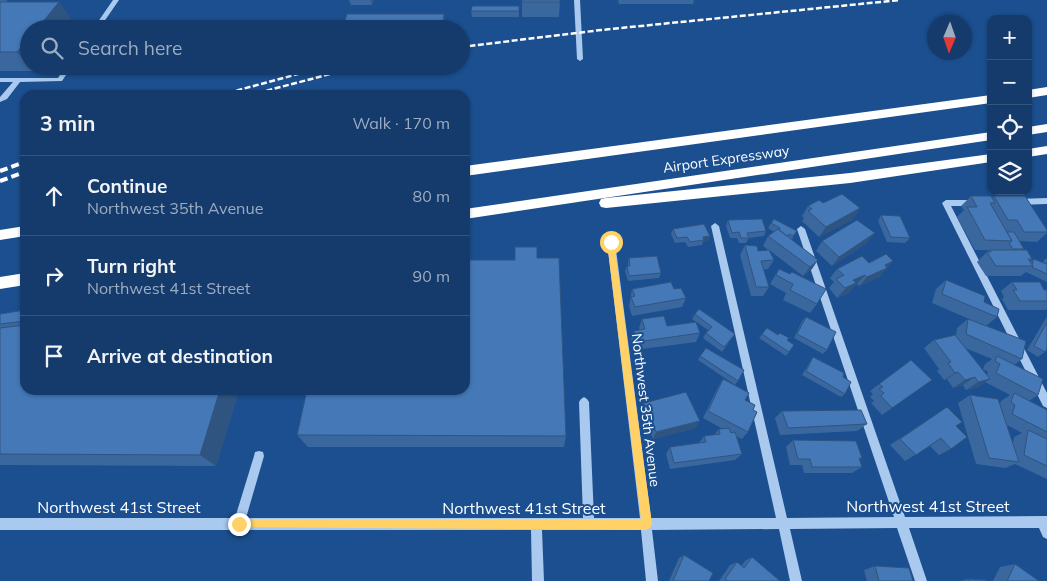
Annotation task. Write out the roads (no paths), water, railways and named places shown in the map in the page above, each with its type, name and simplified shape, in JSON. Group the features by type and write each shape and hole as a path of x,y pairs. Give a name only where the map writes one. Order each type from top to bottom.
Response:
{"highway":[{"path":"1032,93 1047,91"},
{"name":"Airport Expressway","path":"470,169 987,100"},
{"path":"1032,130 1047,128"},
{"name":"Airport Expressway","path":"470,214 987,137"},
{"path":"1032,152 1047,150"},
{"path":"470,215 731,191 850,178 987,159"},
{"path":"0,235 20,232"},
{"path":"0,282 20,280"}],"street":[{"path":"102,20 116,0"},
{"path":"577,0 580,59"},
{"path":"0,80 60,80 63,75"},
{"path":"0,100 18,80"},
{"path":"1009,202 1030,205 1047,201"},
{"path":"982,202 946,203 1047,403"},
{"path":"716,226 796,581"},
{"path":"801,229 921,581"},
{"name":"Northwest 35th Avenue","path":"611,242 652,581"},
{"path":"584,402 589,524"},
{"path":"239,524 258,456"},
{"name":"Northwest 41st Street","path":"0,524 901,522 1045,526"},
{"path":"536,524 538,581"}],"railway":[{"path":"470,46 601,30 900,0"},
{"path":"239,90 294,75"},
{"path":"269,90 327,75"},
{"path":"0,171 20,164"},
{"path":"0,181 20,174"}]}
